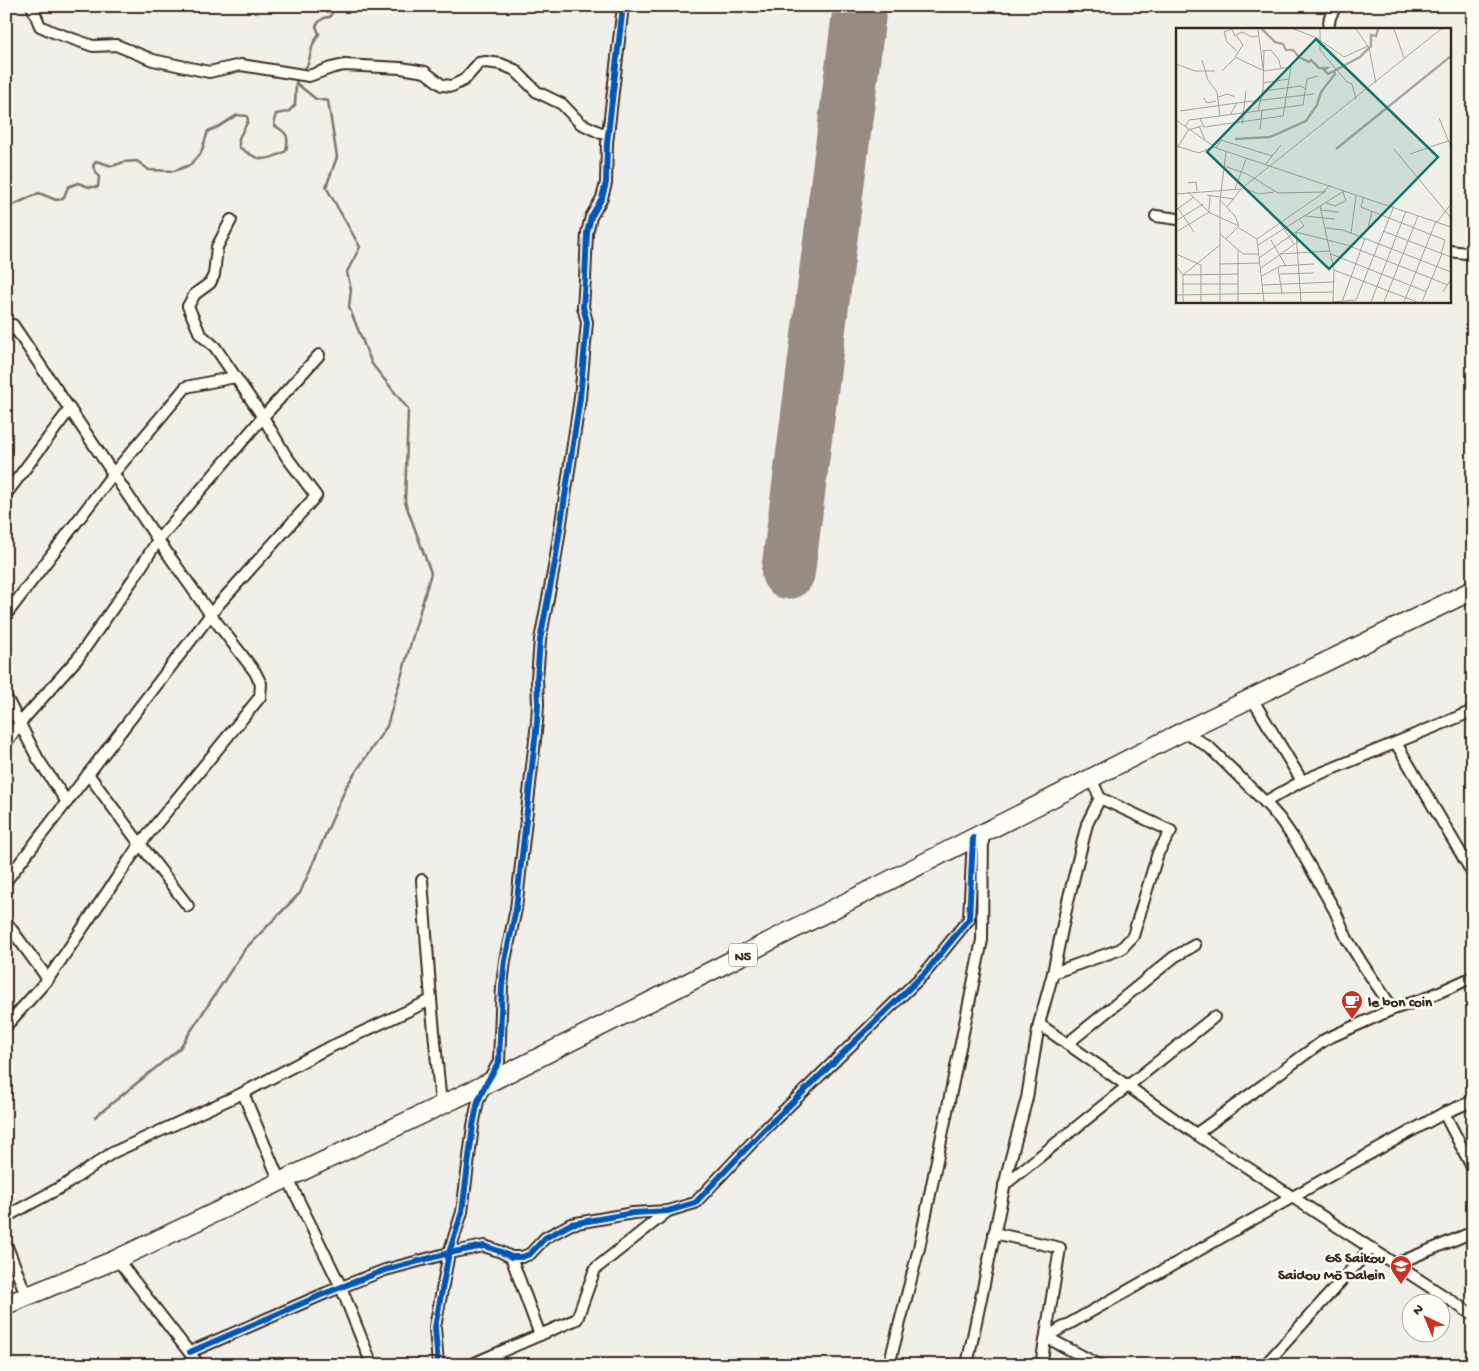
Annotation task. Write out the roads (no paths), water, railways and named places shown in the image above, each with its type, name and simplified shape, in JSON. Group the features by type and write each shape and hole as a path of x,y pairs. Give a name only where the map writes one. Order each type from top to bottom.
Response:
{"highway":[{"name":"N5","path":"6,1305 117,1259 486,1084 1251,697 1473,590"}],"street":[{"path":"32,6 40,26 53,32 94,46 116,45 153,60 209,72 241,66 309,76 344,65 401,68 425,72 442,85 452,86 464,80 479,64 486,62 501,64 515,70 537,92 562,104 580,123 601,133 608,134"},
{"path":"438,1365 435,1326 449,1253 462,1212 478,1101 499,1062 502,986 505,960 516,909 537,722 537,679 540,640 555,562 580,398 587,322 583,307 587,233 591,217 602,198 606,183 608,134 623,6"},
{"path":"1328,28 1330,17 1336,6"},
{"path":"1156,216 1176,219"},
{"path":"6,881 211,615 316,496 286,456 263,417 215,347 200,334 188,306 195,294 210,283 214,275 217,248 232,220"},
{"path":"1452,251 1473,254"},
{"path":"6,334 13,325 158,540 211,615 255,672 261,684 260,697 140,844 48,979 6,1026"},
{"path":"6,743 20,723 78,658 158,540 263,417 319,355"},
{"path":"6,615 113,474 186,387 235,377"},
{"path":"6,494 70,409"},
{"path":"6,697 38,759 67,802"},
{"path":"1251,697 1302,781"},
{"path":"1265,802 1302,781 1473,711"},
{"path":"1184,731 1210,748 1265,802 1296,842 1363,965 1393,1009"},
{"path":"1396,743 1473,874"},
{"path":"88,774 188,906"},
{"path":"1053,973 1121,949 1132,936 1158,853 1171,831 1100,798 1091,778"},
{"path":"967,1365 1004,1185 1027,1098 1039,1024 1053,973 1087,824 1100,798"},
{"path":"190,1352 384,1270 484,1246 511,1256 522,1256 530,1254 545,1238 571,1224 633,1213 668,1211 695,1203 762,1132 925,973 969,919 978,835"},
{"path":"889,1365 919,1248 982,940 978,835"},
{"path":"422,880 441,1105"},
{"path":"6,922 48,979"},
{"path":"1067,1044 1174,957 1195,945"},
{"path":"1196,1134 1326,1039 1393,1009 1424,999 1473,977"},
{"path":"6,1218 72,1181 112,1153 243,1093 324,1050 431,1000"},
{"path":"1004,1185 1214,1017"},
{"path":"1039,1024 1196,1134 1473,1315"},
{"path":"243,1093 284,1180 341,1287 372,1365"},
{"path":"1046,1337 1444,1113 1473,1101"},
{"path":"1444,1113 1473,1169"},
{"path":"470,1365 576,1319 595,1269 668,1211"},
{"path":"1396,1264 1473,1232"},
{"path":"994,1233 1060,1248 1041,1365"},
{"path":"6,1244 27,1297"},
{"path":"1265,1365 1371,1248"},
{"path":"511,1256 540,1335"},
{"path":"117,1259 199,1365"},
{"path":"1046,1337 1099,1365"}],"waterway":[{"path":"302,73 308,64 313,44 319,34 316,26 322,19 330,17 335,6"},
{"path":"6,212 11,206 39,193 56,200 63,199 68,187 78,183 89,187 98,187 99,177 93,166 96,161 112,166 124,162 137,161 149,170 174,171 190,165 201,153 208,131 237,115 247,116 248,121 239,138 239,147 256,158 266,159 278,155 286,151 287,139 285,133 275,126 274,121 276,114 288,112 295,105 296,83 299,78"},
{"path":"95,1117 179,1049 245,949 300,893 347,785 387,726 431,573 405,502 408,409 372,364 349,307 351,290 347,272 360,247 326,187 337,157 328,101 316,99 296,83"}],"place":[{"name":"le bon coin","path":"1352,1020"},
{"name":"GS Saikou Saidou Mö Dalein","path":"1401,1285"}]}
